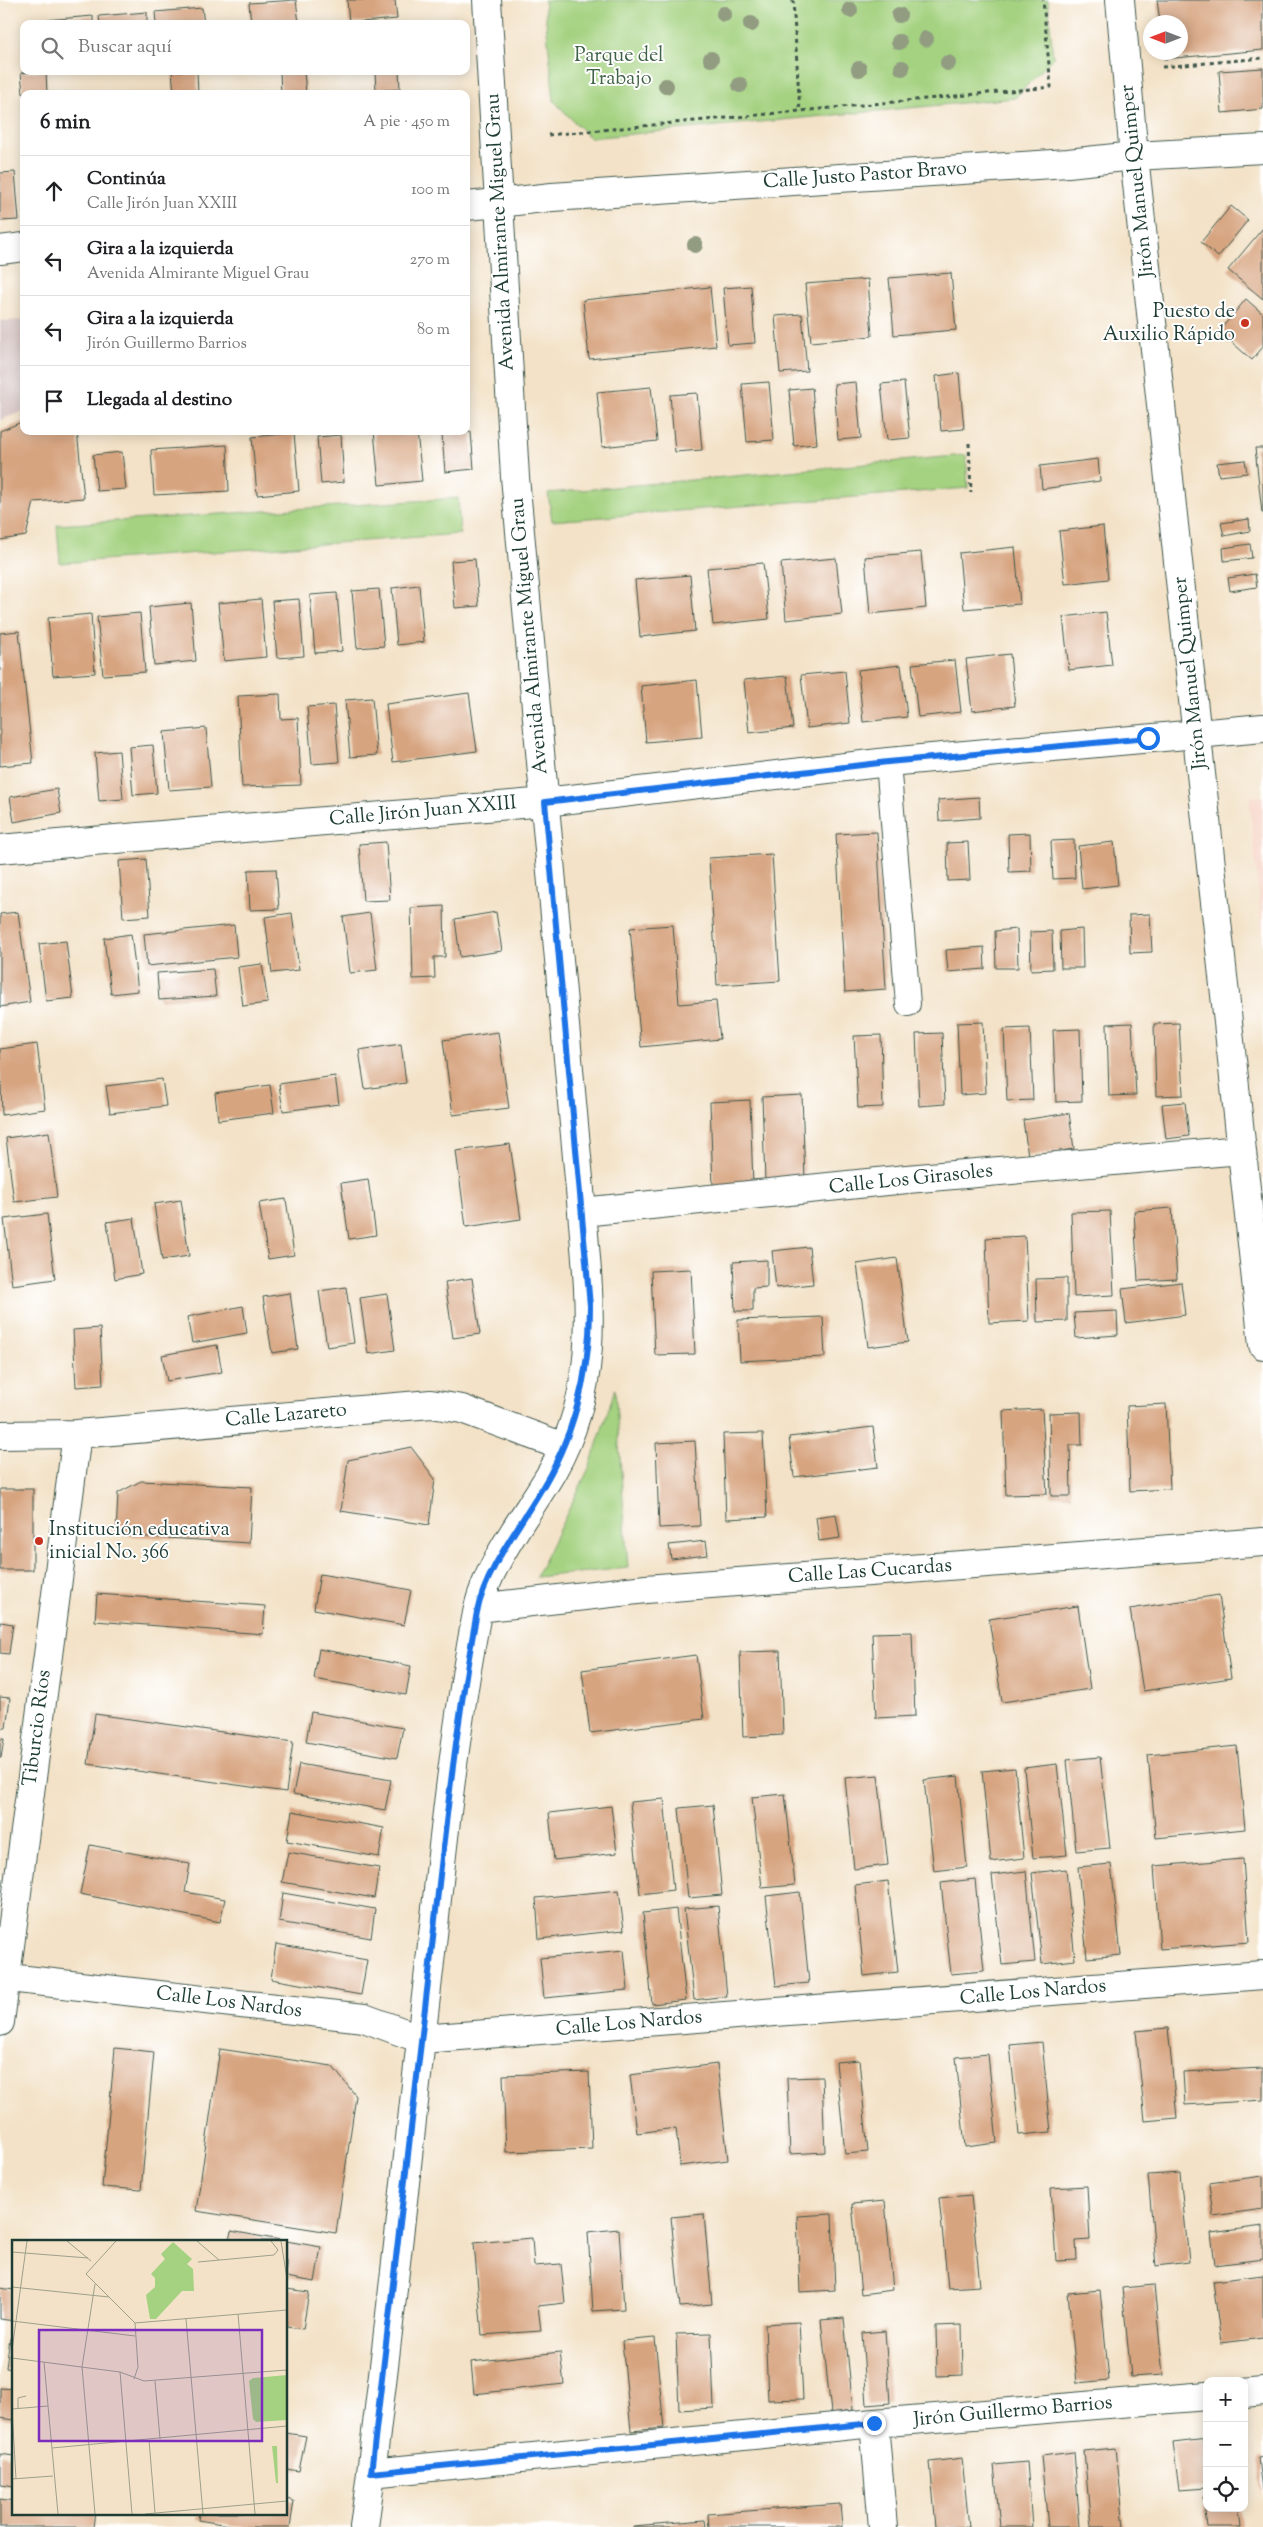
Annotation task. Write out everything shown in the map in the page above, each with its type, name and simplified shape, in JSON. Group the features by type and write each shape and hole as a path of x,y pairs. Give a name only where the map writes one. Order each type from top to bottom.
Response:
{"street":[{"name":"Avenida Almirante Miguel Grau","path":"364,2527 451,1782 478,1608 489,1579 514,1531 538,1495 564,1447 582,1393 589,1357 590,1306 515,477 487,0"},
{"name":"Jirón Manuel Quimper","path":"1120,0 1134,156 1241,1150 1260,1283 1263,1345"},
{"name":"Calle Justo Pastor Bravo","path":"470,206 562,197 1068,163 1134,156 1263,149"},
{"path":"0,250 20,248"},
{"name":"Calle Jirón Juan XXIII","path":"0,849 545,802 888,762 1263,728"},
{"name":"Calle Los Girasoles","path":"582,1212 907,1179 1241,1150"},
{"name":"Calle Lazareto","path":"0,1435 77,1434 431,1404 462,1408 564,1447"},
{"name":"Tiburcio Ríos","path":"0,2022 3,1977 77,1434"},
{"name":"Calle Las Cucardas","path":"478,1608 646,1589 1263,1542"},
{"name":"Calle Los Nardos","path":"3,1977 364,2018 421,2039 1263,1975"},
{"path":"1248,2393 1263,2392"},
{"name":"Jirón Guillermo Barrios","path":"371,2473 874,2423 1203,2396"},
{"path":"874,2423 883,2527"}],"lane":[{"path":"888,762 908,1004"}],"path":[{"path":"793,0 800,112"},
{"path":"548,135 1051,87 1043,0"},
{"path":"1127,69 1263,58"},
{"path":"969,443 971,493"}],"shaded area":[{"path":"20,320 20,412 0,420 0,321"},
{"path":"1263,796 1263,942 1249,797"}],"green space":[{"name":"Parque del Trabajo","path":"544,0 1048,0 1053,58 1015,98 590,138 554,101"},
{"path":"966,455 968,488 552,521 548,493"},
{"path":"458,498 460,534 60,563 57,525"},
{"path":"615,1389 628,1568 536,1577 590,1466"}],"building":[{"path":"296,0 299,20 251,20 249,3"},
{"path":"347,0 395,0 397,19 349,20"},
{"path":"1157,0 1263,0 1263,50 1188,57 1188,15 1159,15"},
{"path":"202,8 204,20 156,20 155,12"},
{"path":"147,12 147,20 100,20 99,16"},
{"path":"93,16 93,20 45,20"},
{"path":"1263,68 1263,109 1222,113 1219,71"},
{"path":"21,75 46,75 47,90 23,90"},
{"path":"172,75 197,75 198,90 174,90"},
{"path":"280,75 304,75 306,90 281,90"},
{"path":"375,75 399,75 400,89 376,90"},
{"path":"15,172 19,220 0,221 0,173"},
{"path":"1231,206 1248,220 1218,257 1201,242"},
{"path":"1263,228 1263,299 1228,270"},
{"path":"951,273 956,330 894,335 889,278"},
{"path":"868,279 872,336 811,342 805,284"},
{"path":"751,286 755,343 728,345 723,288"},
{"path":"710,287 716,346 589,359 583,300"},
{"name":"Puesto de Auxilio Rápido","path":"1246,299 1263,314 1263,347 1252,360 1219,331"},
{"path":"802,314 807,371 780,373 775,316"},
{"path":"959,373 964,429 941,431 936,376"},
{"path":"769,382 774,440 747,442 742,384"},
{"path":"856,382 861,438 838,440 834,384"},
{"path":"904,382 910,438 887,440 881,384"},
{"path":"651,387 657,441 602,447 597,392"},
{"path":"812,388 817,444 794,446 789,390"},
{"path":"697,393 702,450 675,452 670,395"},
{"path":"20,423 20,435 77,435 84,498 34,502 26,536 0,540 0,431"},
{"path":"470,432 474,469 445,472 442,435 470,435"},
{"path":"294,435 299,491 257,495 252,437"},
{"path":"341,435 344,482 321,484 317,437"},
{"path":"374,435 417,435 422,481 379,485"},
{"path":"227,445 229,491 154,495 151,450"},
{"path":"1255,448 1263,448 1263,513 1262,513"},
{"path":"122,452 126,489 97,491 93,455"},
{"path":"1098,459 1100,481 1042,489 1040,466"},
{"path":"1245,460 1247,473 1219,476 1217,463"},
{"path":"1249,519 1250,531 1224,536 1221,523"},
{"path":"1103,526 1108,579 1065,584 1059,531"},
{"path":"1250,544 1252,558 1224,561 1223,548"},
{"path":"1015,547 1020,604 964,609 959,553"},
{"path":"921,552 926,608 870,614 865,557"},
{"path":"836,558 842,614 786,620 781,563"},
{"path":"475,559 479,606 455,608 451,561"},
{"path":"763,563 769,619 713,625 707,568"},
{"path":"1255,574 1257,587 1230,591 1228,578"},
{"path":"690,575 695,631 640,637 635,580"},
{"path":"419,585 424,642 397,645 392,588"},
{"path":"379,589 384,646 357,648 352,591"},
{"path":"337,593 342,651 315,653 310,595"},
{"path":"261,599 266,657 224,661 218,603"},
{"path":"299,599 304,656 277,658 272,601"},
{"path":"191,603 196,661 154,665 149,607"},
{"path":"1106,612 1112,665 1069,670 1063,617"},
{"path":"140,613 145,672 103,675 97,617"},
{"path":"91,614 95,673 53,676 48,618"},
{"path":"19,631 33,763 0,766 0,633"},
{"path":"1010,654 1015,706 972,711 966,659"},
{"path":"955,660 961,712 918,717 912,664"},
{"path":"901,665 907,717 863,722 858,670"},
{"path":"845,671 850,723 807,728 801,675"},
{"path":"787,676 793,728 749,733 744,680"},
{"path":"697,680 702,737 646,742 641,686"},
{"path":"469,693 477,751 393,762 386,704"},
{"path":"280,694 281,719 298,718 301,785 242,787 238,696"},
{"path":"372,698 377,755 350,757 345,700"},
{"path":"334,705 339,762 312,764 307,707"},
{"path":"206,728 211,787 169,790 164,732"},
{"path":"153,745 157,793 133,795 129,747"},
{"path":"119,751 123,799 99,801 95,753"},
{"path":"57,789 61,813 14,822 10,797"},
{"path":"979,797 980,818 939,821 938,800"},
{"path":"877,832 886,989 845,992 836,834"},
{"path":"1030,833 1031,871 1009,872 1008,834"},
{"path":"1074,840 1075,878 1053,879 1051,841"},
{"path":"386,842 390,900 363,901 359,844"},
{"path":"968,842 970,880 948,881 947,843"},
{"path":"1114,842 1118,885 1082,889 1078,846"},
{"path":"772,854 780,981 717,985 709,858"},
{"path":"146,859 150,916 123,918 119,861"},
{"path":"276,869 279,909 250,910 248,870"},
{"path":"444,906 445,957 434,957 435,978 413,979 411,908"},
{"path":"18,912 30,1002 0,1007 0,914"},
{"path":"496,912 502,951 460,957 455,919"},
{"path":"292,913 299,970 272,973 265,917"},
{"path":"370,913 377,970 350,973 343,917"},
{"path":"1150,914 1152,952 1130,953 1129,915"},
{"path":"234,925 237,957 147,966 144,934"},
{"path":"673,925 679,1004 716,1001 720,1039 641,1047 630,928"},
{"path":"1017,929 1018,968 996,968 995,931"},
{"path":"1082,929 1083,968 1061,968 1060,931"},
{"path":"1052,931 1053,969 1031,970 1030,932"},
{"path":"131,934 138,991 111,994 104,938"},
{"path":"66,941 73,998 46,1001 39,944"},
{"path":"984,947 985,969 948,972 946,950"},
{"path":"262,964 268,1003 243,1006 238,967"},
{"path":"213,969 216,996 159,1000 157,973"},
{"path":"983,1022 986,1093 960,1095 957,1023"},
{"path":"1132,1023 1136,1095 1109,1096 1107,1024"},
{"path":"1179,1023 1183,1095 1156,1096 1154,1024"},
{"path":"1030,1028 1033,1100 1007,1101 1004,1029"},
{"path":"1080,1029 1082,1101 1056,1102 1053,1030"},
{"path":"498,1032 509,1108 453,1115 443,1040"},
{"path":"942,1033 945,1104 919,1106 916,1034"},
{"path":"881,1035 883,1107 858,1108 854,1036"},
{"path":"37,1044 45,1109 2,1115 0,1049"},
{"path":"401,1044 406,1083 365,1089 359,1050"},
{"path":"335,1076 339,1104 283,1111 279,1084"},
{"path":"162,1079 166,1106 110,1113 106,1086"},
{"path":"270,1085 274,1113 218,1120 215,1093"},
{"path":"802,1095 805,1180 765,1181 762,1097"},
{"path":"750,1100 753,1185 713,1187 710,1102"},
{"path":"1185,1102 1189,1136 1166,1139 1162,1104"},
{"path":"1069,1113 1074,1149 1028,1156 1023,1120"},
{"path":"49,1132 57,1197 14,1202 6,1138"},
{"path":"510,1144 521,1219 466,1227 456,1151"},
{"path":"368,1179 376,1235 349,1239 341,1183"},
{"path":"286,1199 294,1255 268,1259 259,1203"},
{"path":"181,1200 189,1256 162,1260 154,1204"},
{"path":"1172,1208 1177,1279 1138,1281 1134,1211"},
{"path":"1110,1211 1114,1295 1074,1297 1071,1212"},
{"path":"47,1214 55,1279 12,1285 4,1219"},
{"path":"134,1218 142,1274 115,1279 107,1222"},
{"path":"1025,1236 1029,1321 989,1323 986,1238"},
{"path":"809,1247 813,1284 776,1288 772,1251"},
{"path":"897,1258 908,1342 868,1347 857,1264"},
{"path":"767,1260 767,1287 753,1288 753,1311 735,1311 733,1262"},
{"path":"691,1269 695,1354 655,1355 651,1271"},
{"path":"472,1278 480,1334 453,1338 445,1282"},
{"path":"1067,1278 1067,1321 1037,1322 1036,1279"},
{"path":"1181,1282 1185,1315 1126,1323 1122,1289"},
{"path":"346,1287 354,1343 327,1347 319,1291"},
{"path":"290,1293 298,1349 272,1353 263,1297"},
{"path":"387,1294 395,1350 368,1354 360,1298"},
{"path":"243,1306 247,1333 192,1343 187,1317"},
{"path":"1117,1311 1118,1335 1076,1338 1074,1313"},
{"path":"823,1317 825,1357 740,1361 738,1320"},
{"path":"100,1328 103,1385 76,1387 73,1330"},
{"path":"217,1345 222,1372 167,1381 162,1355"},
{"path":"1166,1404 1170,1489 1130,1491 1127,1406"},
{"path":"1042,1409 1047,1494 1006,1495 1003,1411"},
{"path":"1081,1412 1082,1445 1070,1445 1071,1496 1051,1496 1049,1413"},
{"path":"873,1427 878,1467 794,1477 789,1437"},
{"path":"763,1433 767,1517 726,1519 723,1434"},
{"path":"695,1441 700,1526 659,1528 656,1443"},
{"path":"411,1447 435,1479 429,1525 341,1511 348,1460"},
{"path":"141,1481 252,1487 249,1543 116,1535 118,1493"},
{"path":"0,1489 33,1489 33,1570 0,1570"},
{"path":"836,1514 840,1538 819,1541 816,1517"},
{"path":"706,1541 708,1555 671,1559 669,1545"},
{"path":"320,1574 411,1590 404,1625 314,1609"},
{"path":"97,1594 265,1606 263,1634 95,1621"},
{"path":"1219,1595 1231,1678 1143,1691 1130,1609"},
{"path":"1078,1606 1090,1689 1002,1702 989,1619"},
{"path":"0,1622 13,1624 9,1654 0,1653"},
{"path":"912,1632 915,1716 876,1718 872,1633"},
{"path":"319,1649 411,1666 406,1695 314,1679"},
{"path":"780,1651 783,1735 743,1737 740,1652"},
{"path":"696,1655 704,1719 590,1733 582,1670"},
{"path":"0,1697 10,1698 6,1728 0,1728"},
{"path":"311,1712 403,1728 397,1758 306,1742"},
{"path":"95,1714 293,1742 286,1792 88,1764"},
{"path":"0,1739 4,1739 1,1758 0,1758"},
{"path":"1237,1746 1245,1829 1156,1838 1148,1755"},
{"path":"1100,1757 1110,1848 1076,1851 1067,1760"},
{"path":"299,1764 391,1780 385,1810 293,1794"},
{"path":"1057,1764 1067,1855 1033,1858 1024,1768"},
{"path":"1015,1768 1024,1858 991,1862 982,1771"},
{"path":"878,1775 888,1865 854,1869 845,1778"},
{"path":"958,1776 967,1867 934,1871 924,1780"},
{"path":"785,1794 795,1885 762,1888 752,1797"},
{"path":"664,1799 673,1890 640,1894 630,1802"},
{"path":"713,1805 722,1895 688,1898 679,1808"},
{"path":"611,1806 617,1853 554,1860 549,1813"},
{"path":"292,1811 384,1828 379,1857 287,1841"},
{"path":"90,1845 190,1864 185,1892 225,1899 220,1922 80,1894"},
{"path":"288,1852 379,1868 374,1898 282,1882"},
{"path":"1243,1859 1249,1942 1160,1949 1154,1866"},
{"path":"1111,1864 1121,1955 1087,1958 1078,1867"},
{"path":"1066,1869 1075,1960 1042,1964 1032,1873"},
{"path":"1026,1871 1035,1962 1002,1965 992,1875"},
{"path":"975,1879 984,1971 951,1974 941,1883"},
{"path":"888,1881 898,1972 864,1976 855,1885"},
{"path":"619,1890 624,1930 539,1939 536,1898"},
{"path":"800,1892 809,1983 776,1986 766,1896"},
{"path":"283,1893 375,1909 371,1938 279,1922"},
{"path":"718,1906 727,1996 694,2000 684,1909"},
{"path":"676,1909 686,2000 652,2004 643,1913"},
{"path":"276,1944 367,1960 361,1995 271,1979"},
{"path":"624,1950 628,1990 544,1998 540,1958"},
{"path":"1168,2028 1177,2118 1145,2121 1136,2031"},
{"path":"1042,2042 1051,2132 1019,2135 1010,2045"},
{"path":"115,2048 154,2052 141,2190 102,2187"},
{"path":"220,2049 332,2066 356,2096 336,2233 196,2211"},
{"path":"988,2054 997,2143 965,2147 956,2057"},
{"path":"859,2060 868,2152 845,2154 836,2062"},
{"path":"717,2064 728,2160 680,2166 676,2128 637,2133 630,2075"},
{"path":"1263,2068 1263,2100 1185,2105 1183,2072"},
{"path":"589,2072 592,2149 506,2152 503,2075"},
{"path":"822,2077 825,2152 790,2154 787,2078"},
{"path":"1180,2173 1189,2262 1156,2266 1148,2175"},
{"path":"1263,2176 1263,2209 1213,2216 1209,2183"},
{"path":"1087,2186 1090,2240 1076,2241 1077,2260 1056,2261 1051,2188"},
{"path":"971,2195 980,2286 948,2288 939,2198"},
{"path":"885,2201 893,2290 861,2294 852,2204"},
{"path":"704,2214 712,2304 680,2307 671,2217"},
{"path":"832,2214 835,2290 800,2292 797,2216"},
{"path":"1263,2226 1263,2259 1215,2265 1211,2233"},
{"path":"619,2229 624,2309 593,2311 588,2232"},
{"path":"231,2231 280,2240 229,2240"},
{"path":"532,2238 534,2266 561,2264 565,2303 538,2306 541,2331 482,2335 474,2243"},
{"path":"288,2241 321,2247 315,2282 288,2277"},
{"path":"1263,2275 1263,2338 1221,2343 1213,2281"},
{"path":"1154,2285 1163,2375 1131,2377 1122,2288"},
{"path":"0,2288 12,2290 12,2321 0,2319"},
{"path":"288,2289 309,2292 303,2329 288,2327"},
{"path":"1100,2290 1109,2380 1077,2383 1068,2293"},
{"path":"844,2318 853,2410 831,2413 821,2320"},
{"path":"799,2322 803,2399 768,2400 765,2324"},
{"path":"962,2325 963,2375 937,2376 936,2326"},
{"path":"885,2331 890,2403 867,2405 862,2333"},
{"path":"711,2333 714,2408 679,2410 676,2334"},
{"path":"10,2338 12,2338 12,2369 6,2368"},
{"path":"655,2338 664,2428 631,2431 622,2341"},
{"path":"560,2352 564,2384 474,2394 471,2362"},
{"path":"0,2388 12,2389 12,2420 0,2418"},
{"path":"288,2433 306,2436 299,2471 288,2469"},
{"path":"1203,2439 1203,2488 1179,2490 1173,2443"},
{"path":"1116,2448 1124,2527 1091,2527 1084,2451"},
{"path":"1074,2452 1080,2527 1048,2527 1041,2456"},
{"path":"0,2454 12,2456 12,2486 0,2484"},
{"path":"1263,2457 1263,2490 1262,2490 1258,2458"},
{"path":"962,2458 969,2527 936,2527 930,2462"},
{"path":"1027,2462 1032,2527 1000,2527 994,2465"},
{"path":"0,2499 12,2501 12,2514 95,2514 93,2527 0,2527"},
{"path":"288,2500 294,2501 290,2527 240,2527 198,2520 199,2514 288,2514"},
{"path":"840,2504 842,2527 709,2527 708,2514"},
{"path":"1205,2512 1239,2512 1241,2527 1207,2527"},
{"path":"705,2520 706,2527 633,2527 633,2526"}],"place":[{"name":"Puesto de Auxilio Rápido","path":"1245,323"},
{"name":"Institución educativa inicial No. 366","path":"39,1541"}],"route":[{"path":"874,2423 371,2473 451,1782 478,1608 489,1579 514,1531 556,1465 564,1447 584,1384 589,1357 590,1306 545,802 888,762 1148,738"}]}
